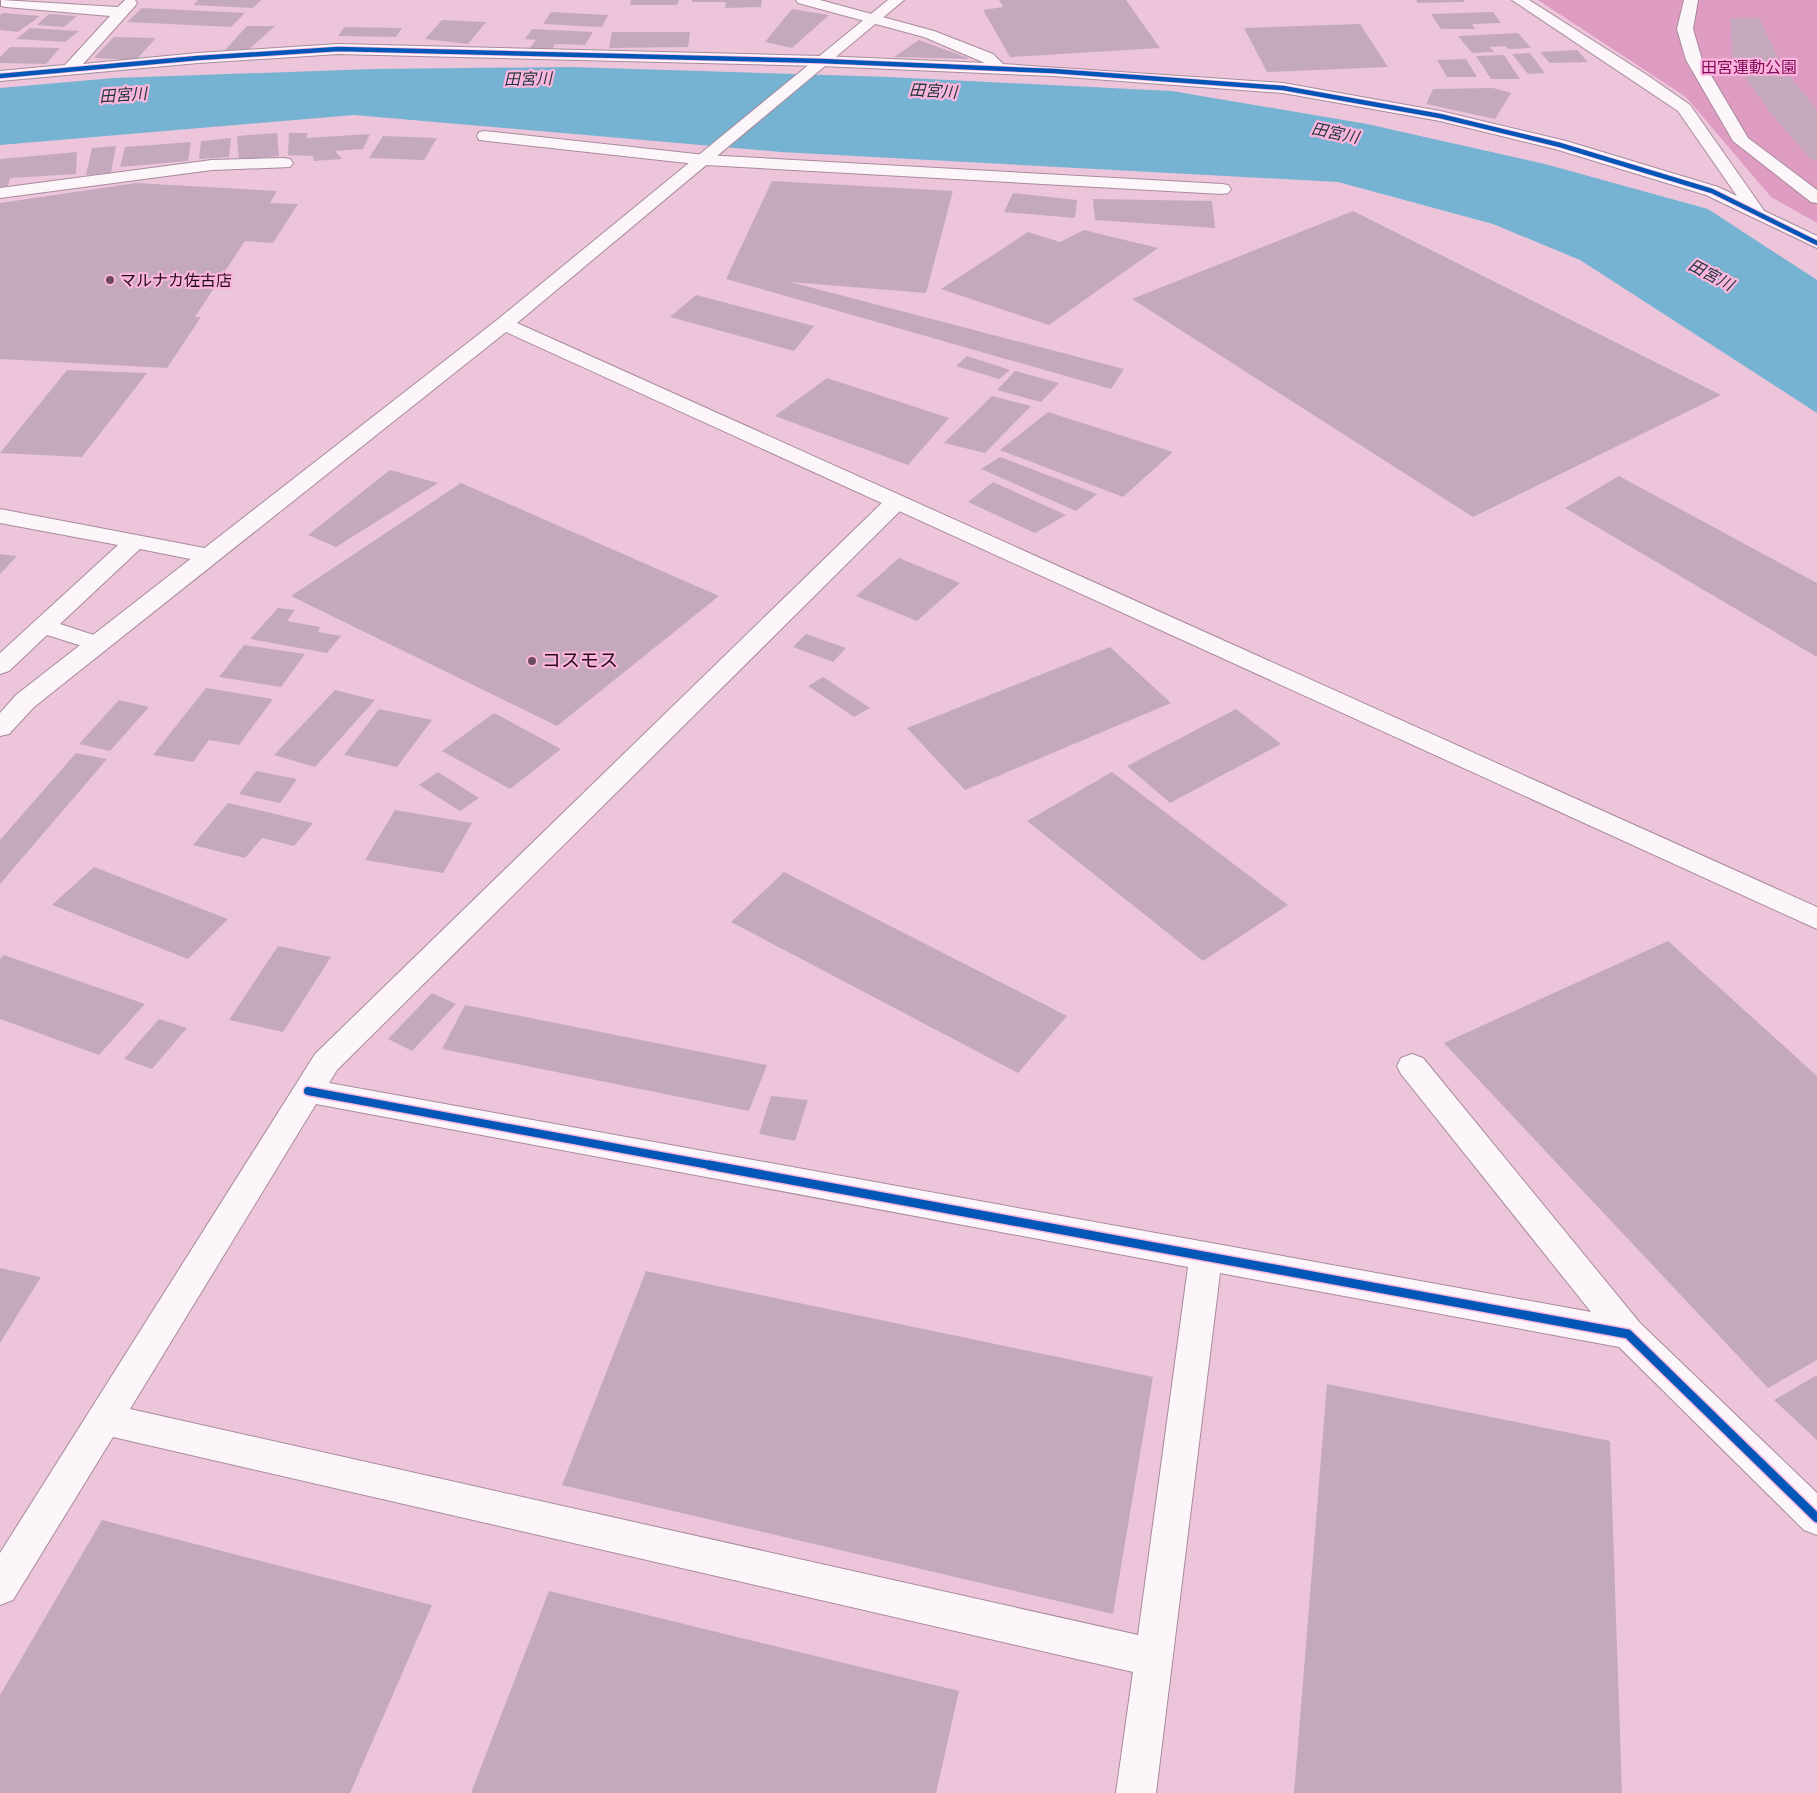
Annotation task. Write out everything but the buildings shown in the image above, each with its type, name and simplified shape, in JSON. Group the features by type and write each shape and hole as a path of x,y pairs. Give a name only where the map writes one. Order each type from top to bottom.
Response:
{"street":[{"path":"70,69 132,0"},
{"path":"803,0 929,34 987,58 1002,69"},
{"path":"0,728 24,702 504,324 897,0"},
{"path":"1519,0 1641,78 1684,108 1756,212"},
{"path":"1691,0 1685,29 1694,60 1741,141 1817,198"},
{"path":"6,3 122,12"},
{"path":"0,76 198,58 338,49 816,66 1053,71 1283,88 1440,116 1560,145 1712,191 1817,243"},
{"path":"485,136 705,160 1222,189"},
{"path":"0,192 212,164 284,163"},
{"path":"504,324 1817,919"},
{"path":"0,1587 326,1062 896,502"},
{"path":"0,516 210,556"},
{"path":"0,666 134,543"},
{"path":"43,626 98,644"},
{"path":"1412,1066 1628,1334 1817,1518"},
{"path":"308,1090 1628,1334"},
{"path":"1136,1793 1206,1256"},
{"path":"104,1419 1154,1658"}],"green space":[{"name":"田宮運動公園","path":"1538,0 1817,0 1817,223 1771,197 1686,97"}],"water":[{"name":"田宮川","path":"571,67 889,77 1172,91 1367,124 1545,164 1708,209 1817,280 1817,413 1580,260 1493,224 1338,182 781,152 354,115 0,145 0,88 114,78 373,69"}],"cycle path":[{"path":"0,76 198,58 338,49 821,61 1053,71 1283,88 1440,116 1560,145 1712,191 1817,243"},
{"path":"308,1091 1628,1334 1817,1518"}],"place":[{"name":"マルナカ佐古店","path":"110,280"},
{"name":"コスモス","path":"532,661"}]}
